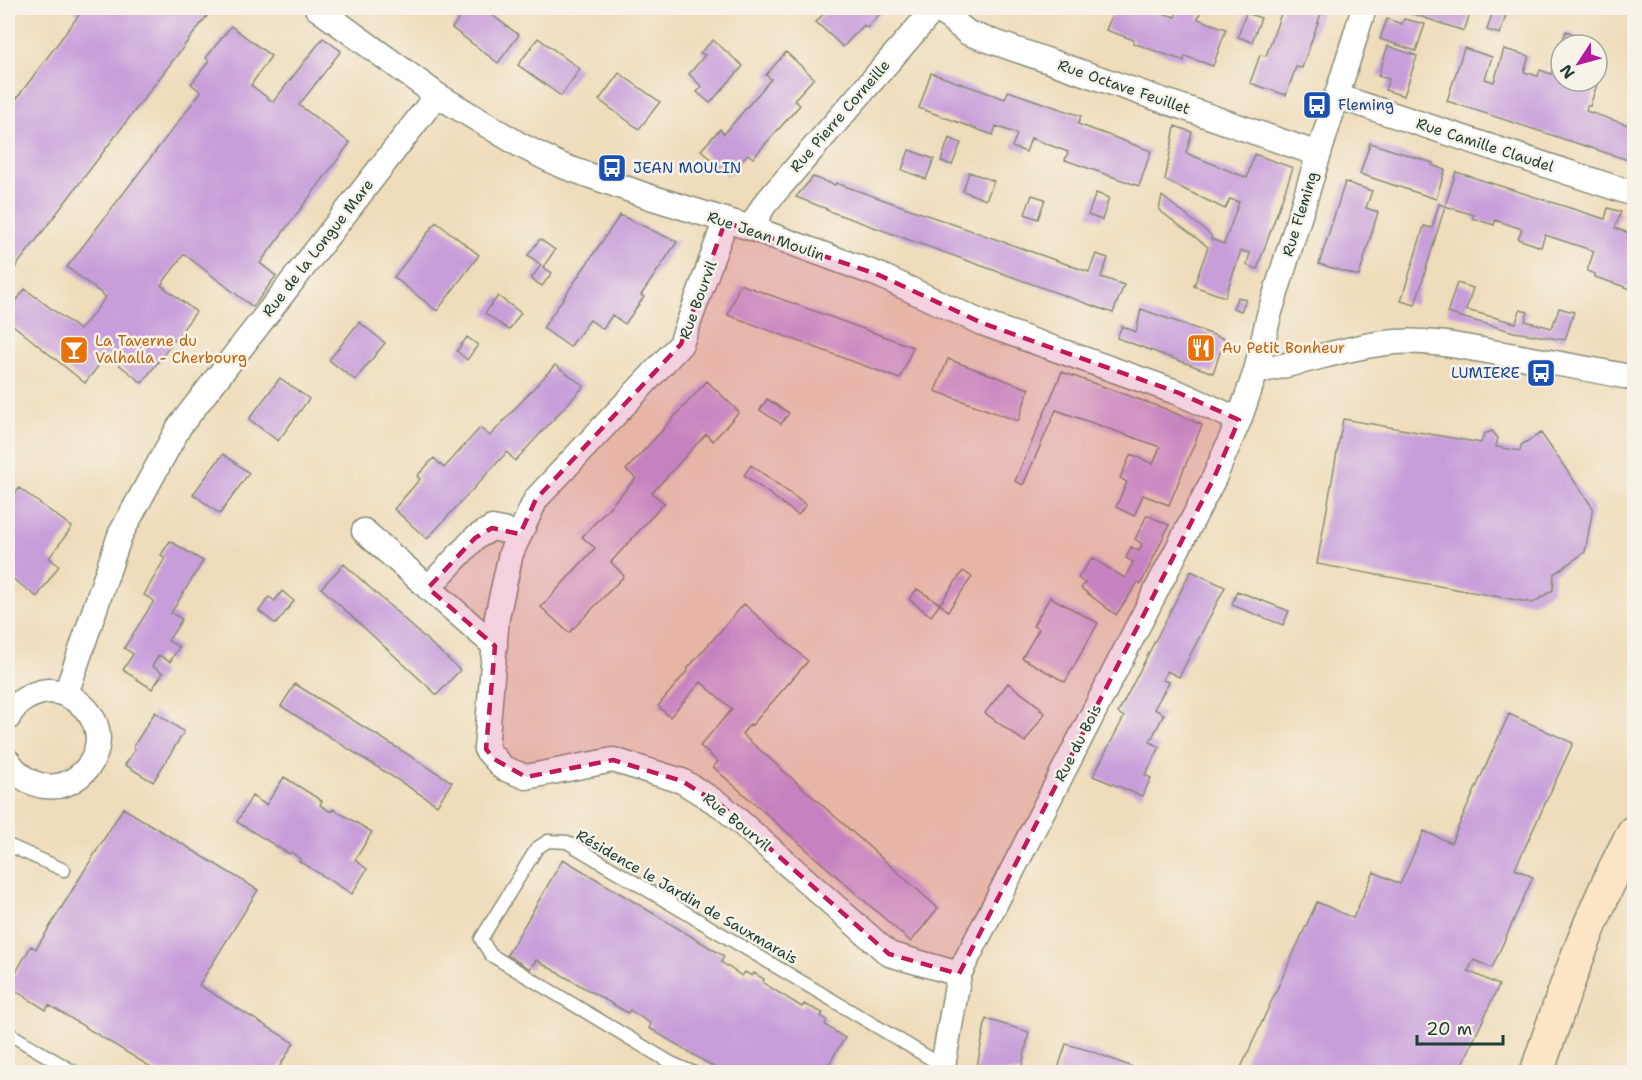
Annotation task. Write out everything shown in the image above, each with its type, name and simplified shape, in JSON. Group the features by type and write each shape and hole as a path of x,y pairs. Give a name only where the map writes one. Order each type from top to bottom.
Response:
{"street":[{"name":"Rue Jean Moulin","path":"317,8 437,95 520,145 560,165 586,176 725,222 754,229 879,275 982,323 1179,393 1239,420"},
{"name":"Rue Octave Feuillet","path":"936,8 968,33 1318,154"},
{"name":"Rue Pierre Corneille","path":"754,229 764,205 936,8"},
{"name":"Rue Fleming","path":"1239,420 1256,371 1269,315 1364,8"},
{"name":"Rue de la Longue Mare","path":"66,694 120,535 179,427 437,95"},
{"name":"Rue Camille Claudel","path":"1336,96 1635,194"},
{"name":"Rue Bourvil","path":"725,222 681,344 536,500 511,553 497,617 486,749 503,768 526,777 613,760 682,781 722,806 889,954 959,974"},
{"path":"1256,371 1295,365 1334,352 1362,346 1397,342 1427,342 1635,378"},
{"name":"Rue du Bois","path":"942,1069 959,974 1214,478 1239,420"},
{"path":"428,588 474,538 492,528 520,534"},
{"path":"364,531 495,646"},
{"path":"8,715 19,702 33,694 50,691 66,694 78,701 89,712 98,736 93,760 85,772 73,781 60,786 45,787 31,783 18,774 8,761"},
{"path":"1537,1072 1586,938 1635,832"}],"lane":[{"name":"Résidence le Jardin de Sauxmarais","path":"692,1072 671,1063 491,955 481,939 537,848 548,841 567,842 942,1069"},
{"path":"8,845 64,870"},
{"path":"8,1033 74,1072"}],"highlighted area":[{"path":"725,222 879,275 982,323 1179,393 1239,420 1214,478 959,974 889,954 722,806 682,781 613,760 526,777 494,759 486,749 495,646 428,588 475,538 492,528 520,534 536,499 681,344"}],"building":[{"path":"70,8 213,8 8,277 8,110 79,15"},
{"path":"467,8 482,8 519,35 498,63 452,28"},
{"path":"829,8 885,8 867,28 864,25 843,47 816,22"},
{"path":"1115,8 1148,8 1175,17 1178,8 1201,9 1198,19 1226,29 1213,66 1185,56 1184,61 1133,43 1134,40 1106,30"},
{"path":"1283,8 1323,8 1302,68 1296,67 1286,95 1250,83 1260,55 1266,56"},
{"path":"1395,8 1439,8 1452,12 1454,8 1472,8 1464,31"},
{"path":"1494,8 1508,9 1500,34 1487,30"},
{"path":"1246,13 1261,18 1252,42 1238,37"},
{"path":"1387,19 1402,24 1404,19 1425,24 1416,51 1380,39"},
{"path":"231,26 271,56 251,85 273,102 323,38 341,51 299,105 350,143 260,263 276,276 253,307 184,254 161,285 196,312 142,383 107,355 85,383 8,321 8,312 25,289 80,330 89,319 106,297 67,267 201,92 191,84 209,61 206,58"},
{"path":"538,38 580,69 561,96 518,65"},
{"path":"713,40 743,66 710,103 697,92 702,87 689,74 705,55 700,53"},
{"path":"1388,46 1417,56 1404,96 1385,90 1389,79 1378,76"},
{"path":"1464,48 1492,57 1485,79 1494,82 1504,49 1529,56 1524,72 1538,76 1540,70 1549,73 1549,93 1594,93 1586,111 1634,127 1634,162 1447,101"},
{"path":"786,52 814,78 794,100 800,105 753,158 748,154 728,175 701,150 720,129 724,134 771,79 766,75"},
{"path":"619,73 660,102 639,129 599,100"},
{"path":"931,73 1005,99 1008,91 1081,116 1078,124 1151,151 1139,186 1065,160 1068,152 1031,138 1026,152 1012,147 1017,134 996,126 993,135 919,108"},
{"path":"1175,126 1192,132 1186,153 1247,178 1254,154 1293,168 1257,269 1247,265 1250,253 1241,251 1225,297 1194,286 1208,247 1159,210 1162,196 1211,235 1211,239 1224,244 1239,202 1230,199 1225,209 1165,180"},
{"path":"949,138 961,143 952,165 941,161"},
{"path":"1370,143 1433,163 1432,165 1445,170 1436,199 1360,174"},
{"path":"909,150 934,159 926,179 902,170"},
{"path":"969,172 994,181 986,200 963,191"},
{"path":"1456,172 1605,219 1608,208 1621,212 1615,228 1634,235 1634,290 1595,277 1595,274 1587,271 1594,251 1545,235 1541,247 1518,239 1522,229 1495,220 1494,225 1472,218 1474,215 1445,206"},
{"path":"813,177 835,185 836,183 1089,272 1096,254 1108,258 1101,277 1124,285 1113,313 826,210 796,197"},
{"path":"1345,182 1372,191 1366,208 1378,212 1359,276 1319,264"},
{"path":"1096,193 1109,198 1102,220 1088,215"},
{"path":"1032,195 1045,199 1038,219 1025,214"},
{"path":"1439,204 1445,206 1415,305 1401,301 1424,226 1432,228"},
{"path":"620,215 677,242 641,295 644,297 625,324 612,315 603,329 590,320 570,347 543,328"},
{"path":"436,222 479,255 437,311 394,277"},
{"path":"540,239 555,250 543,267 552,273 542,286 531,279 541,265 528,255"},
{"path":"1457,283 1473,288 1466,310 1516,323 1520,310 1528,312 1525,321 1552,328 1559,308 1574,312 1565,340 1514,332 1447,313"},
{"path":"740,284 913,347 900,379 728,315"},
{"path":"498,296 521,313 509,330 485,313"},
{"path":"1238,297 1246,300 1241,311 1233,308"},
{"path":"1141,309 1225,339 1213,373 1117,338 1122,326 1136,332"},
{"path":"359,322 385,343 355,380 329,360"},
{"path":"467,337 478,345 467,360 457,351"},
{"path":"948,359 1029,389 1018,421 935,391"},
{"path":"555,365 584,386 515,461 507,452 427,539 394,509 420,479 417,476 434,458 444,468 480,428 490,436"},
{"path":"1062,372 1163,408 1202,425 1169,505 1143,495 1134,516 1116,507 1127,482 1120,478 1131,454 1153,464 1160,447 1056,410 1023,485 1015,481"},
{"path":"280,378 309,399 278,441 249,419"},
{"path":"707,381 739,412 713,441 706,434 652,493 664,503 611,562 624,576 569,633 541,607 595,548 582,537 636,478 626,470"},
{"path":"767,399 789,413 781,424 760,410"},
{"path":"1343,419 1481,443 1484,434 1492,431 1498,438 1496,447 1520,451 1521,445 1541,433 1593,508 1585,552 1554,574 1553,590 1533,603 1317,564"},
{"path":"223,454 249,473 220,514 193,494"},
{"path":"751,465 806,505 798,515 744,475"},
{"path":"19,488 72,527 49,558 59,566 37,597 8,575 8,503"},
{"path":"1147,515 1169,525 1141,584 1138,582 1116,615 1081,588 1085,583 1078,578 1092,558 1125,578 1133,562 1126,558 1131,547 1139,551 1142,544 1135,539"},
{"path":"170,541 203,561 171,613 182,619 168,641 179,647 170,662 159,655 152,666 163,673 152,689 123,670 133,654 124,648 154,601 144,595 165,558 161,555"},
{"path":"344,564 460,670 437,695 321,588"},
{"path":"963,571 972,577 948,611 940,604"},
{"path":"1191,571 1225,587 1179,677 1167,671 1163,680 1169,682 1154,709 1164,714 1150,742 1160,747 1145,775 1151,778 1142,796 1093,776 1124,717 1118,713"},
{"path":"917,589 940,604 931,616 909,599"},
{"path":"282,591 294,601 276,624 259,611 269,597 275,601"},
{"path":"1237,591 1289,611 1283,625 1232,605"},
{"path":"1050,597 1098,623 1065,682 1022,658 1039,629 1033,626"},
{"path":"744,604 808,661 742,734 938,908 911,942 713,767 718,762 700,746 732,709 701,682 670,717 658,706"},
{"path":"1008,683 1045,713 1025,742 985,713"},
{"path":"295,684 452,782 437,805 281,706"},
{"path":"155,712 184,732 153,782 125,765 135,749 133,747"},
{"path":"1509,714 1573,743 1515,869 1533,877 1492,968 1474,960 1468,971 1499,985 1459,1072 1239,1072 1317,902 1353,918 1374,872 1400,884 1424,831 1451,843"},
{"path":"284,777 322,801 320,805 331,812 333,809 372,832 355,860 367,869 352,894 299,861 300,859 291,852 289,854 237,822 252,796 266,805"},
{"path":"123,808 258,890 199,985 294,1043 276,1072 159,1072 49,1005 46,1010 8,986 31,946 36,949"},
{"path":"563,859 724,956 721,962 742,976 745,972 752,976 754,973 764,979 763,983 802,1007 804,1004 823,1013 821,1016 827,1020 825,1025 845,1038 824,1072 722,1072 649,1028 651,1024 630,1010 628,1013 536,960 530,969 507,955"},
{"path":"986,1019 1029,1032 1021,1072 976,1072"},
{"path":"1066,1044 1091,1051 1145,1072 1057,1072"}],"place":[{"name":"Fleming","path":"1317,105"},
{"name":"JEAN MOULIN","path":"612,168"},
{"name":"Au Petit Bonheur","path":"1201,348"},
{"name":"La Taverne du Valhalla - Cherbourg","path":"74,350"},
{"name":"LUMIERE","path":"1541,373"}]}
